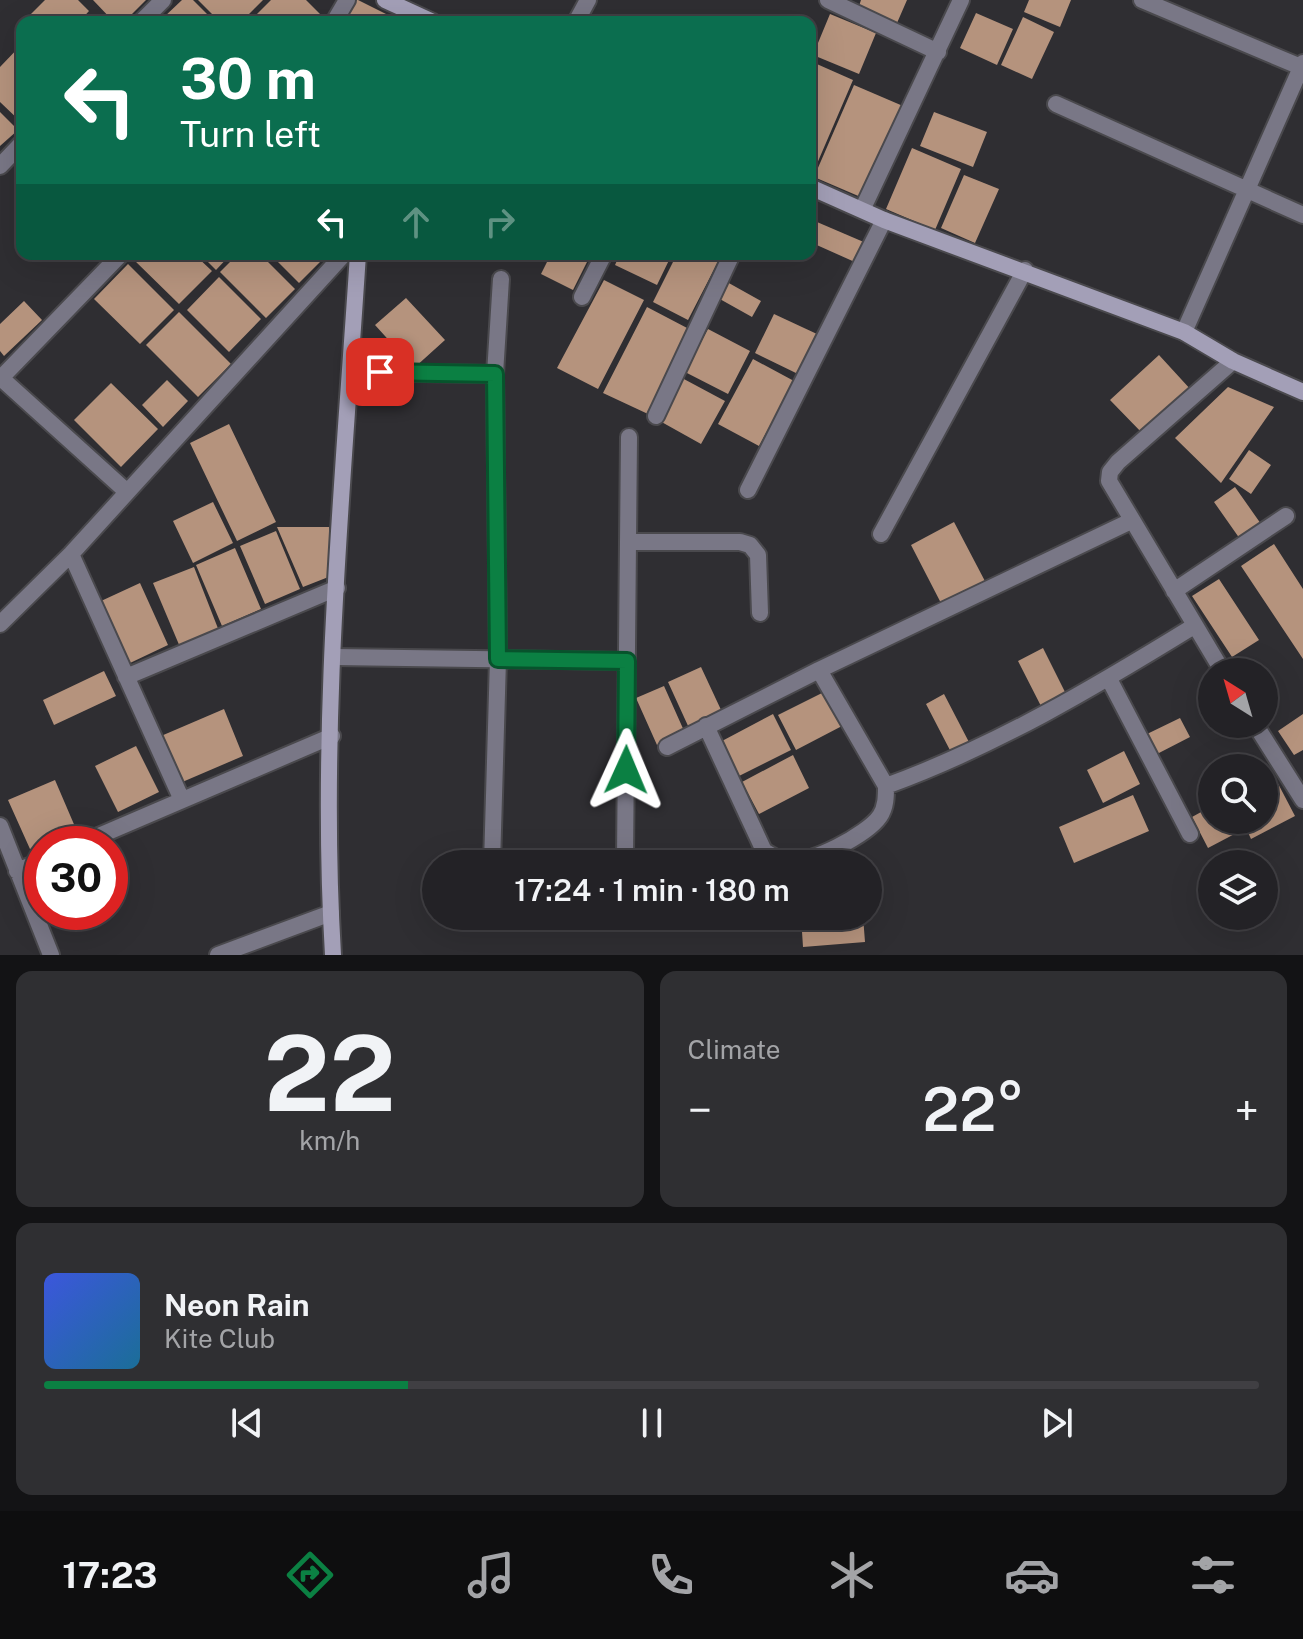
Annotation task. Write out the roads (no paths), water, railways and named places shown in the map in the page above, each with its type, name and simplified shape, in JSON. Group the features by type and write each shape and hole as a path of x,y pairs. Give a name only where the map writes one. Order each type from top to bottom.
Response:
{"street":[{"path":"147,16 163,0"},
{"path":"385,0 420,16"},
{"path":"828,0 938,52"},
{"path":"863,208 961,0"},
{"path":"1142,0 1303,66 1184,332"},
{"path":"1056,104 1303,215"},
{"path":"0,166 16,150"},
{"path":"816,189 884,220 1025,270 1184,332 1233,361 1303,392"},
{"path":"748,490 884,220"},
{"path":"115,260 0,378 126,491"},
{"path":"0,624 71,554 338,260"},
{"path":"333,955 332,736 337,588 358,260"},
{"path":"582,297 601,260"},
{"path":"656,416 729,260"},
{"path":"881,534 1025,270"},
{"path":"492,850 498,659 495,374 501,279"},
{"path":"1214,658 1110,487 1110,472 1233,361"},
{"path":"351,372 495,374"},
{"path":"625,850 629,437"},
{"path":"1174,591 1286,516"},
{"path":"667,747 819,670 1131,521"},
{"path":"628,542 740,542 750,545 758,555 760,613"},
{"path":"71,554 182,800"},
{"path":"126,677 337,588"},
{"path":"886,786 949,763 1109,679 1194,626"},
{"path":"335,657 627,661"},
{"path":"706,726 764,851 784,862 805,861 870,827 880,816 886,786 819,670"},
{"path":"1109,679 1190,834"},
{"path":"122,826 332,736"},
{"path":"1264,738 1303,800"},
{"path":"0,826 4,847 51,955"},
{"path":"17,871 24,868"},
{"path":"218,955 331,913"}]}
